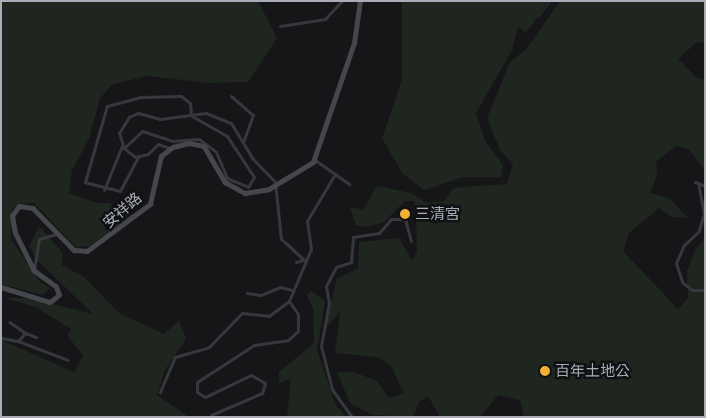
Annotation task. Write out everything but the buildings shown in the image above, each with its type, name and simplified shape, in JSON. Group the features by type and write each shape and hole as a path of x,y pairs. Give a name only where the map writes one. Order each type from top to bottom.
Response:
{"street":[{"path":"280,26 329,18 342,1"},
{"path":"191,115 190,103 181,96 140,97 107,106 85,182 104,190 123,189 138,157 158,144 170,148 190,143 204,146 222,178 236,191 257,193 277,185 315,160 354,43 360,1"},
{"path":"231,96 254,115 244,140"},
{"path":"138,157 123,147 119,133 129,116 138,113 174,119 191,115 221,116 244,140 277,185 281,240 304,260"},
{"path":"104,190 123,147 142,132 172,141 199,139 216,152 228,178 248,187 254,177 227,136 191,115"},
{"name":"安祥路","path":"1,287 56,301 56,287 34,271 13,227 13,213 19,206 29,206 74,250 87,251 130,222 153,198 162,156 170,148"},
{"path":"315,160 349,184"},
{"path":"160,392 175,357 209,347 242,313 269,316 289,301 304,260 311,248 309,215 335,174"},
{"path":"705,186 697,183 704,213 699,231 684,245 676,263 682,282 692,290 705,290"},
{"path":"352,417 332,389 321,346 329,303 326,286 336,267 351,262 353,237 379,233 392,219 405,219 411,241"},
{"path":"34,271 39,239 57,234"},
{"path":"296,262 304,260"},
{"path":"247,293 261,295 280,287 292,290"},
{"path":"211,415 262,393 265,383 251,375 204,397 197,392 197,382 254,345 288,340 300,322 289,301"},
{"path":"9,322 36,337"},
{"path":"18,341 26,333"},
{"path":"1,338 18,341 68,360"}],"shaded area":[{"path":"1,1 258,1 277,38 248,82 208,83 148,76 113,84 100,98 89,139 72,170 69,193 97,203 110,203 133,215 89,246 76,247 34,203 19,204 12,210 11,239 39,281 50,288 43,295 1,284"},
{"path":"402,1 549,1 526,33 518,27 512,50 476,113 485,141 503,165 501,177 463,177 424,190 402,173 382,138 402,80"},
{"path":"560,1 705,1 705,43 697,42 678,59 696,77 705,80 705,171 689,149 676,146 656,162 657,175 650,193 669,198 688,218 671,217 659,208 629,233 623,251 678,309 688,298 687,272 696,248 705,239 705,417 524,417 520,400 498,395 480,417 440,417 428,396 419,402 413,417 373,415 350,403 337,372 354,372 377,381 389,398 404,393 391,366 377,357 335,353 340,312 325,329 337,278 358,269 359,242 399,238 412,260 417,252 416,210 414,201 405,201 384,222 368,227 356,225 350,207 363,210 377,186 411,193 427,203 444,201 452,189 460,187 507,184 513,164 500,150 487,118 510,62 527,48"},
{"path":"39,226 63,253 62,265 84,277 119,313 164,334 179,321 186,339 165,370 157,395 189,417 1,417 1,340 74,372 83,356 67,335 71,329 36,307 5,298 28,298 93,314 37,260 29,246"},
{"path":"311,291 325,301 317,350 335,404 346,417 287,417 291,379 279,383 279,372 314,343 313,309 307,295"}],"waterway":[{"path":"538,16 550,1"}],"place":[{"name":"三清宮","path":"405,214"},
{"name":"百年土地公","path":"545,371"}]}
